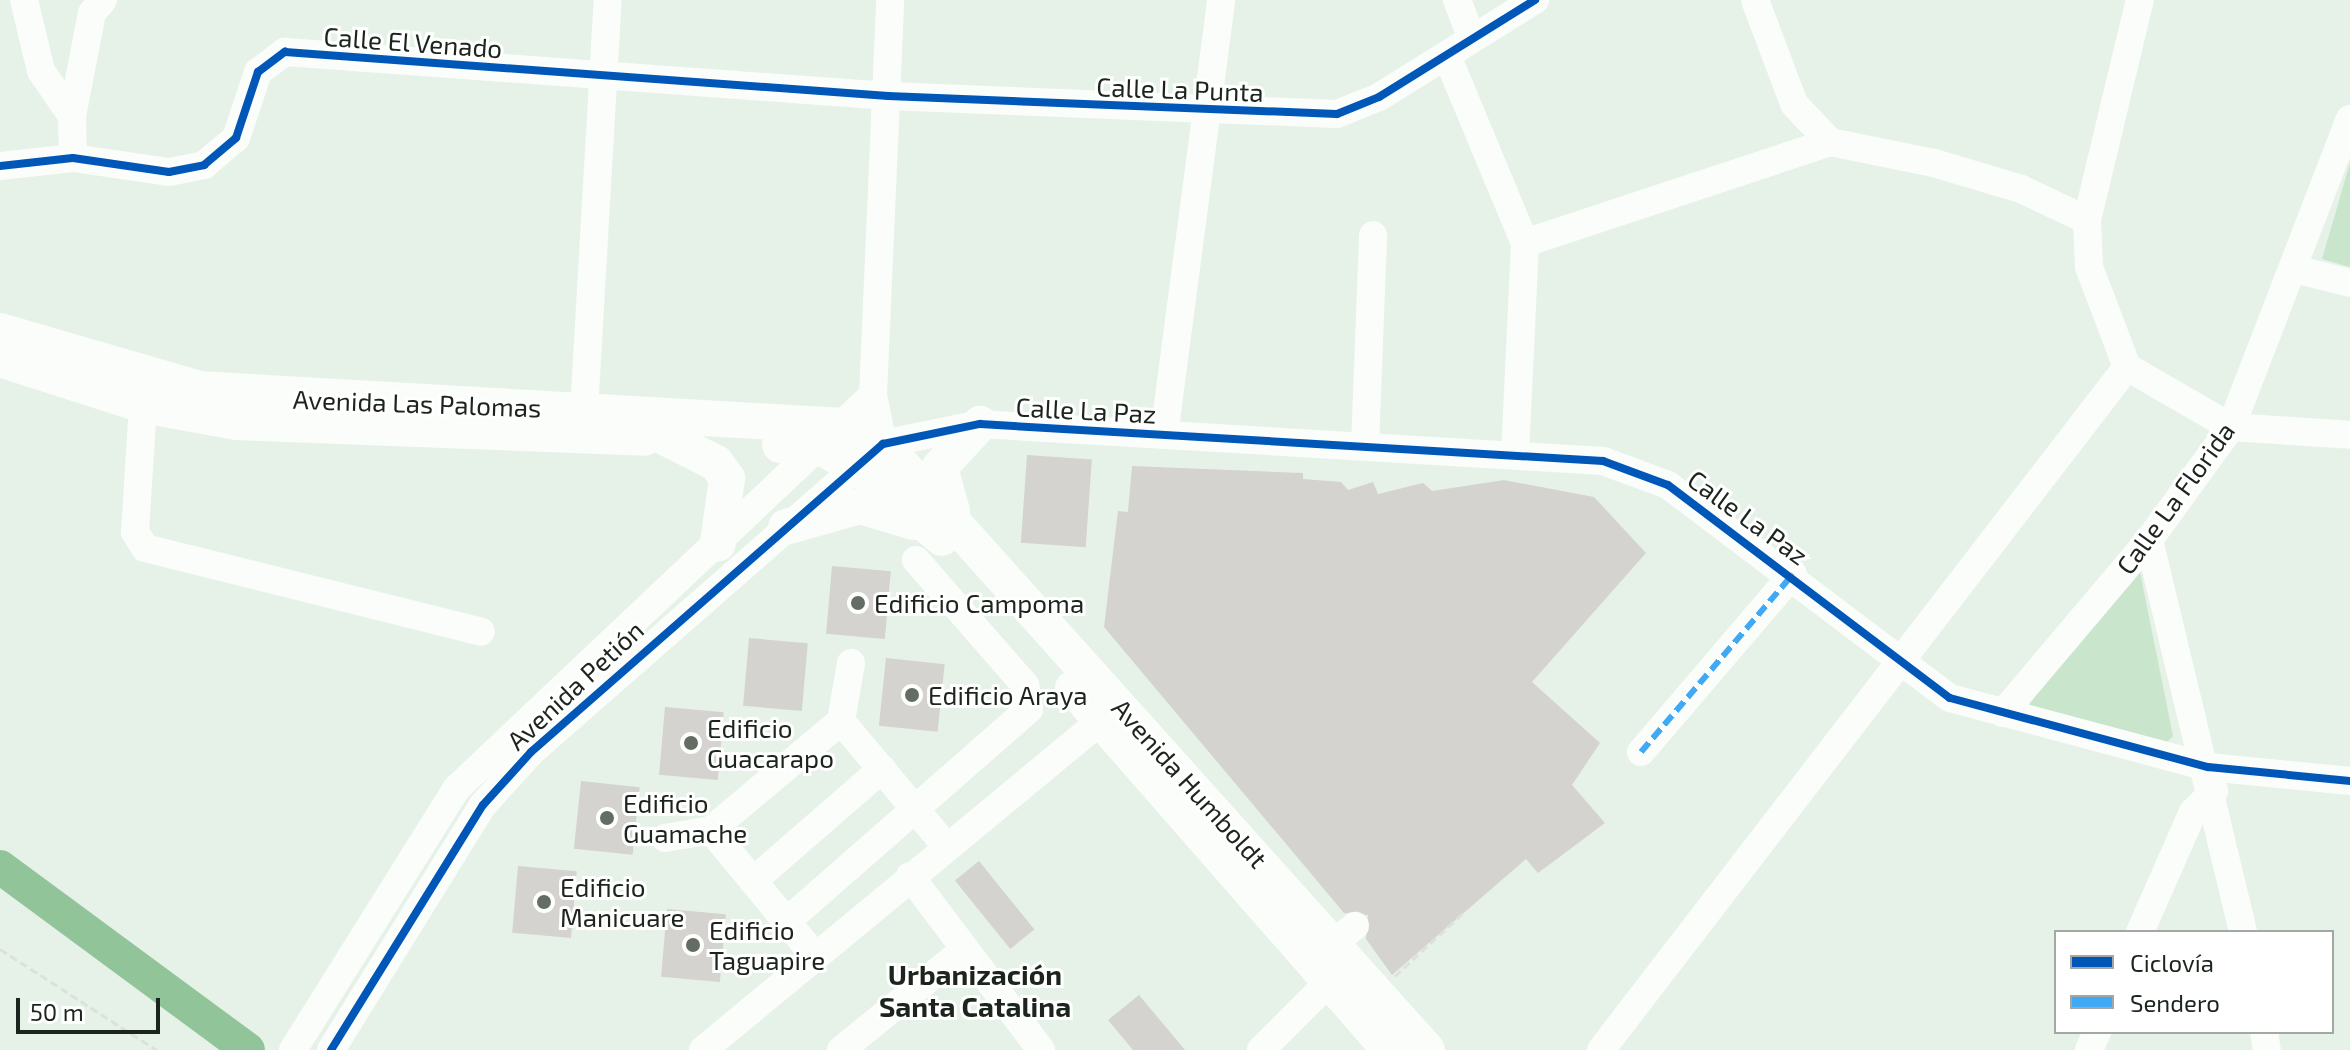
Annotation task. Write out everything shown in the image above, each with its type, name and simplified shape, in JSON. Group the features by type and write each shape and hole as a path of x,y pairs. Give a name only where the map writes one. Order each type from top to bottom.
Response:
{"main road":[{"name":"Avenida Las Palomas","path":"0,331 143,405 236,422 666,438 832,437"},
{"name":"Avenida Las Palomas","path":"0,359 90,375 199,389 584,411 832,437"},
{"path":"786,527 860,506 885,509 936,537 940,467 980,424"},
{"name":"Avenida Humboldt","path":"832,437 869,455 936,537 1110,712 1343,936 1427,1050"},
{"path":"666,438 716,463 727,478 718,543"},
{"name":"Avenida Humboldt","path":"1110,712 1329,982 1390,1050"}],"street":[{"path":"24,0 41,71 72,116"},
{"path":"73,158 72,116 92,13 103,0"},
{"path":"584,411 608,0"},
{"path":"869,455 888,96 890,0"},
{"path":"1164,435 1209,112 1221,0"},
{"path":"1457,0 1471,37"},
{"name":"Calle La Punta","path":"888,96 1209,112 1337,114 1447,56 1471,37 1535,0"},
{"path":"1755,0 1794,104 1830,142"},
{"path":"2140,0 2087,220 2089,267 2127,367 2231,427 2350,435"},
{"name":"Calle El Venado","path":"0,166 73,158 169,172 204,165 236,138 258,72 285,52 888,96"},
{"path":"1447,56 1525,243 1515,455"},
{"name":"Calle La Florida","path":"2003,713 2149,540 2231,427 2350,119"},
{"path":"1525,243 1830,142 2021,189 2087,220"},
{"path":"1365,446 1373,235"},
{"path":"2294,269 2350,283"},
{"path":"1601,1050 1907,659 2127,367"},
{"name":"Avenida Petión","path":"293,1050 456,789 592,657 832,437 873,395"},
{"path":"143,405 135,532 145,548 481,632"},
{"name":"Calle La Paz","path":"869,455 980,424 1603,461 1668,485 1907,659 1950,698 2211,779 2350,781"},
{"name":"Avenida Petión","path":"331,1050 483,805 616,674 869,455"},
{"path":"786,922 917,812 1029,709 1025,685 936,537"},
{"path":"2149,540 2211,779 2243,930"},
{"path":"1641,752 1793,574"},
{"path":"665,838 711,830 841,721 851,663"},
{"path":"703,1050 1110,712"},
{"path":"841,721 946,846"},
{"path":"753,881 882,769"},
{"path":"2141,930 2193,812 2211,779"},
{"path":"711,830 815,956"},
{"path":"910,876 1041,1050"},
{"path":"841,1050 964,950"},
{"path":"1261,1050 1329,982"}],"path":[{"path":"1388,982 1465,911"},
{"path":"0,949 157,1050"}],"green space":[{"path":"2350,163 2350,267 2322,259"},
{"path":"2139,567 2173,736 2163,746 2030,709 2030,699"}],"building":[{"path":"1027,455 1092,460 1086,547 1021,543"},
{"path":"1132,466 1303,473 1303,479 1341,482 1348,490 1373,482 1378,494 1423,483 1432,491 1504,480 1594,497 1646,553 1532,682 1600,743 1572,785 1605,823 1538,873 1526,859 1392,975 1366,939 1368,915 1344,913 1104,627 1118,511 1128,512"},
{"name":"Edificio Campoma","path":"832,566 891,571 885,639 826,634"},
{"path":"749,638 808,643 802,711 743,706"},
{"name":"Edificio Araya","path":"886,658 945,664 938,732 879,726"},
{"name":"Edificio Guacarapo","path":"665,707 724,712 718,780 659,775"},
{"name":"Edificio Guamache","path":"581,781 640,787 633,855 574,849"},
{"path":"979,861 1034,929 1010,949 955,881"},
{"name":"Edificio Manicuare","path":"518,866 577,871 571,938 512,933"},
{"name":"Edificio Taguapire","path":"667,909 726,914 720,982 661,977"},
{"path":"1139,995 1185,1050 1133,1050 1108,1020"}],"waterway":[{"path":"0,867 248,1050"}],"marked path":[{"path":"1641,752 1793,574"}],"cycle path":[{"path":"0,166 73,158 169,172 204,165 236,138 258,72 285,52 888,96 1337,114 1379,97 1535,0"},
{"path":"331,1050 483,805 531,752 883,444 980,424 1603,461 1668,485 1950,698 2208,767 2350,781"}],"place":[{"name":"Edificio Campoma","path":"858,603"},
{"name":"Edificio Araya","path":"912,695"},
{"name":"Edificio Guacarapo","path":"691,743"},
{"name":"Edificio Guamache","path":"607,818"},
{"name":"Edificio Manicuare","path":"544,902"},
{"name":"Edificio Taguapire","path":"693,945"}],"district":[{"name":"Urbanización Santa Catalina","path":"975,990"}]}
